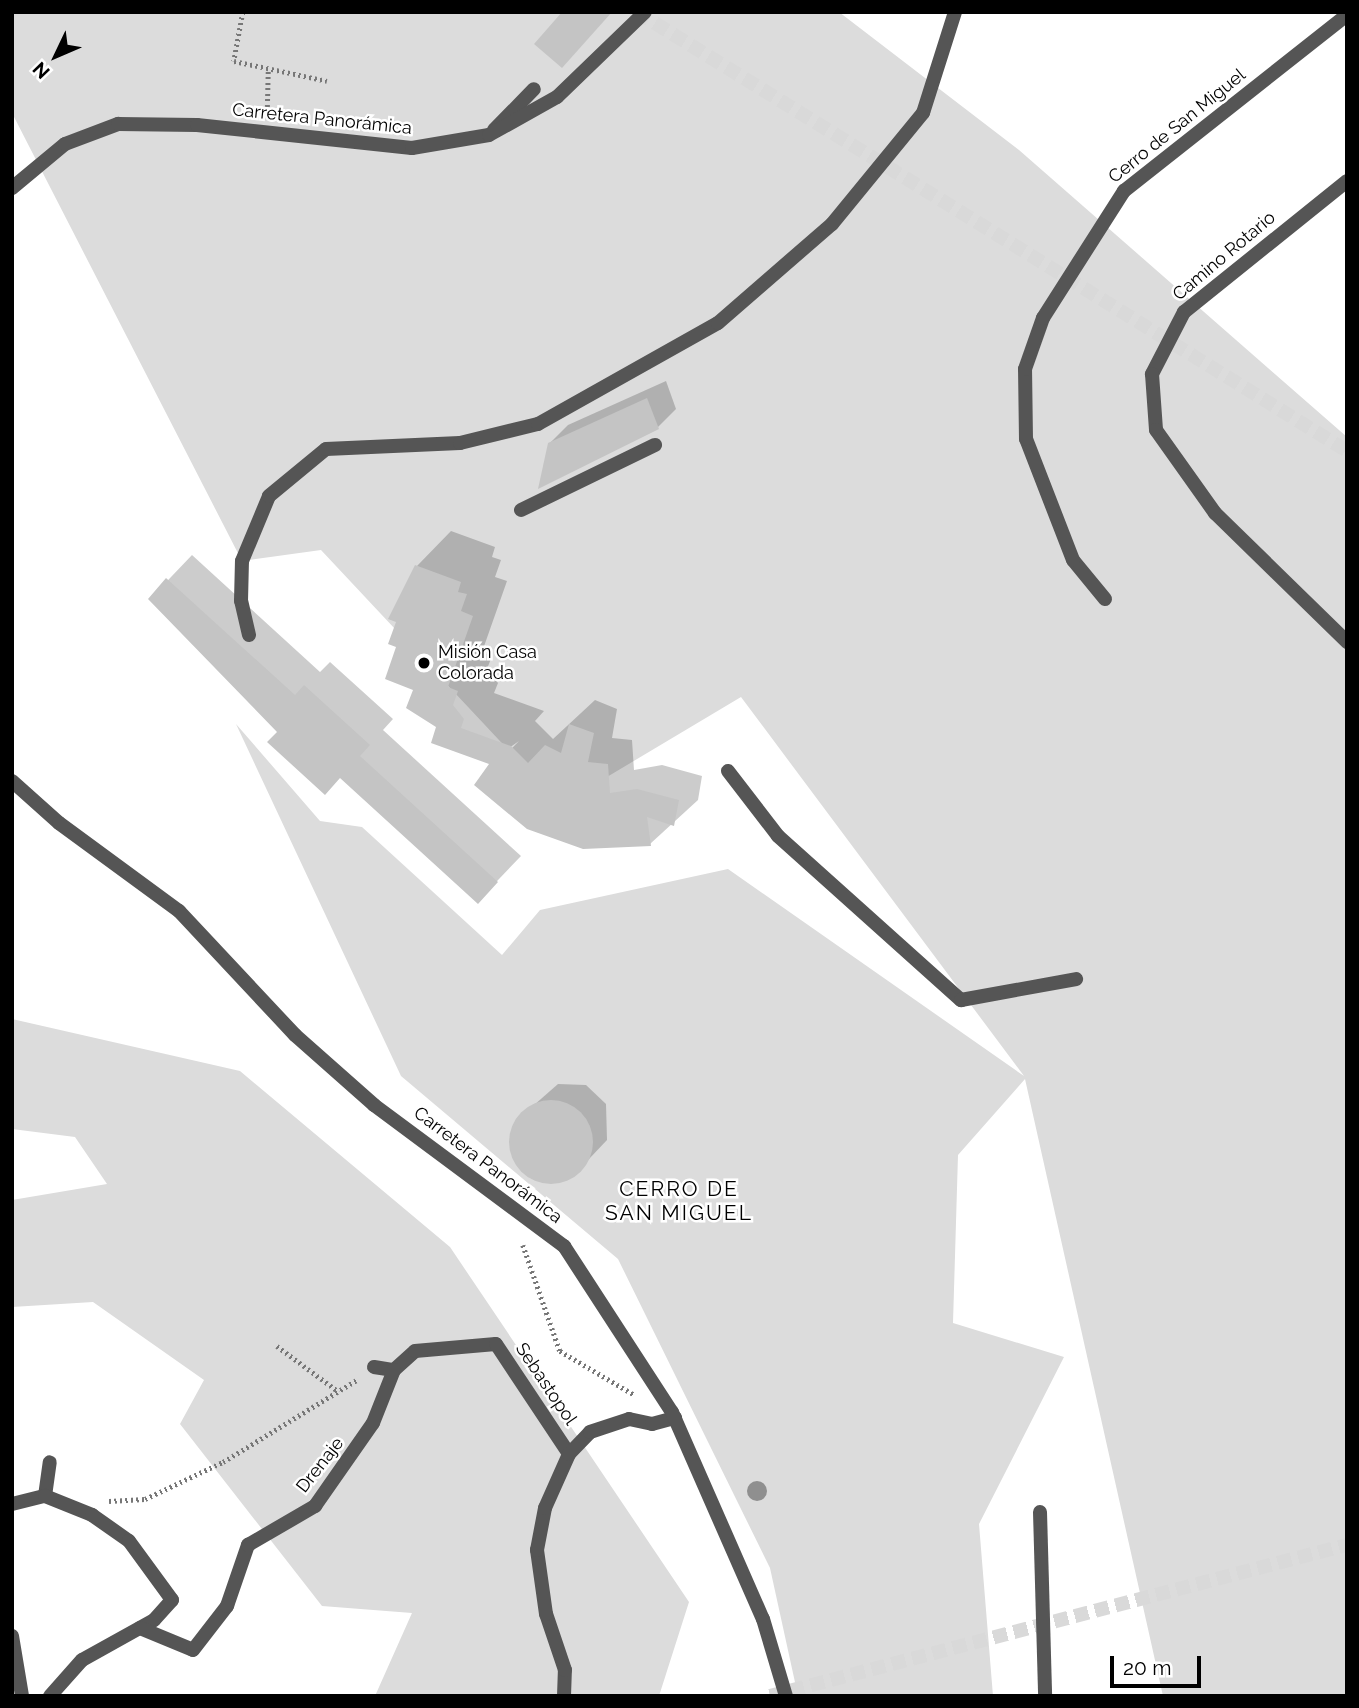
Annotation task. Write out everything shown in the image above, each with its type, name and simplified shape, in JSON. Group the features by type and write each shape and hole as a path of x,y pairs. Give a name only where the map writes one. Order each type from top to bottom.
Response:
{"street":[{"name":"Carretera Panorámica","path":"12,188 65,144 118,124 267,134 412,148 489,135 557,97 645,12"},
{"path":"249,635 241,601 242,561 268,496 326,449 460,443 538,424 718,323 832,224 923,113 956,12"},
{"name":"Cerro de San Miguel","path":"1105,599 1073,560 1026,439 1025,369 1043,318 1124,191 1347,16"},
{"path":"489,135 534,89"},
{"name":"Camino Rotario","path":"1347,181 1184,312 1152,374 1156,430 1215,513 1347,642"},
{"path":"521,510 655,446"},
{"path":"728,771 778,836 961,1000 1076,979"},
{"name":"Carretera Panorámica","path":"12,781 59,824 179,911 295,1035 374,1105 564,1247 675,1418 763,1619 786,1696"},
{"name":"Sebastopol","path":"394,1370 415,1351 496,1344 569,1454 590,1432 629,1419 652,1424 675,1418"},
{"path":"374,1367 394,1370"},
{"name":"Drenaje","path":"140,1628 194,1650 227,1606 248,1545 315,1506 373,1423 394,1370"},
{"path":"564,1696 565,1670 546,1614 537,1550 545,1508 569,1454"},
{"path":"45,1496 50,1462"},
{"path":"12,1504 45,1496 92,1515 129,1541 172,1600 140,1628 82,1660 50,1696"},
{"path":"1040,1511 1045,1696"},
{"path":"12,1636 22,1696"}],"path":[{"path":"243,12 234,61 268,71 327,81"},
{"path":"267,134 268,71"},
{"path":"522,1241 560,1351 640,1398"},
{"path":"277,1346 339,1392"},
{"path":"92,1515 114,1497 145,1499 223,1462 339,1392 374,1367"}],"shaded area":[{"path":"12,12 839,12 1019,150 1347,437 1347,1696 1163,1696 1025,1079 958,1155 953,1323 1064,1357 979,1524 993,1696 798,1696 770,1568 618,1259 401,1076 236,724 320,821 362,827 502,955 540,910 728,869 1024,1076 741,697 560,805 321,550 242,561 12,113"},
{"path":"12,1019 240,1071 450,1247 689,1602 659,1696 375,1696 412,1613 322,1606 180,1424 204,1380 93,1302 12,1307 12,1200 107,1184 75,1137 12,1129"}],"building":[{"path":"562,12 612,12 562,68 534,44"},
{"path":"647,398 659,429 538,489 548,443"},
{"path":"415,565 461,582 458,592 467,594 461,611 473,616 448,687 458,691 453,705 464,719 461,728 511,746 528,763 545,745 561,753 569,724 594,733 588,762 608,764 610,793 637,789 679,800 674,826 647,817 651,846 583,849 527,829 474,785 489,764 431,743 436,727 406,708 413,690 385,679 396,647 388,644 396,622 388,619"},
{"path":"166,578 295,695 304,685 370,745 360,756 498,882 478,904 340,778 325,795 267,742 277,732 148,599"},
{"path":"551,1100 567,1103 581,1112 590,1126 593,1142 590,1158 581,1172 567,1181 551,1184 535,1181 521,1172 512,1158 509,1142 512,1126 521,1112 535,1103"}],"tunnel":[{"path":"637,12 1347,451"},
{"path":"770,1696 1347,1545"}],"place":[{"name":"Misión Casa Colorada","path":"424,663"}],"district":[{"name":"CERRO DE SAN MIGUEL","path":"679,1201"}]}
